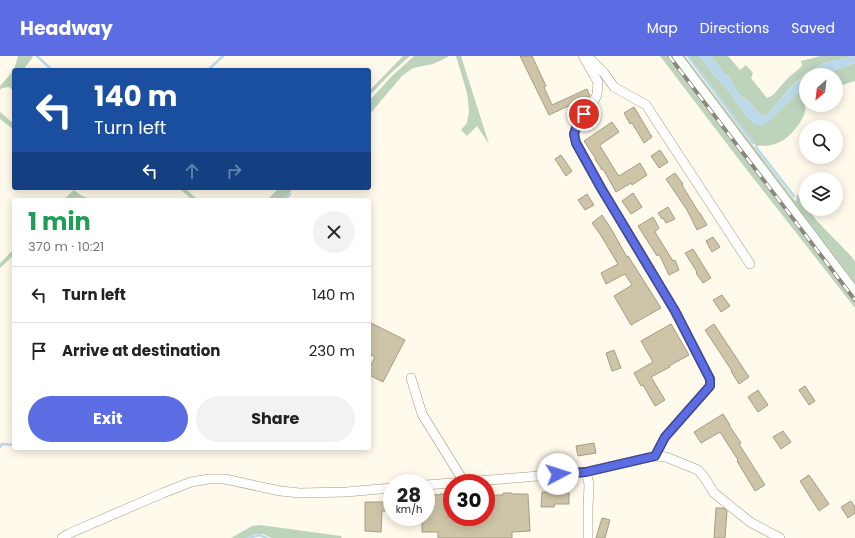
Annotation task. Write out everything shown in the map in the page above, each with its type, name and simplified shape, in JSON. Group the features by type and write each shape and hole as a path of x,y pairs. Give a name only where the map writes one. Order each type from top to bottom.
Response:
{"street":[{"path":"583,56 598,82 597,95 591,106 578,122 574,134 576,143 601,188 675,311 710,379 710,386 665,437 655,456"},
{"path":"587,56 604,73 614,87 646,105 750,264"},
{"path":"677,56 855,292"},
{"path":"411,378 422,414 459,474"},
{"path":"495,479 586,472 655,456 666,457 698,470 714,493 750,522 780,538"},
{"path":"586,472 589,484 588,538"},
{"path":"62,538 68,534 163,493 191,482 209,479 225,479 280,491 300,493 346,492 383,489"}],"green space":[{"path":"18,56 33,57 25,68 15,68"},
{"path":"403,56 410,56 371,94 371,89"},
{"path":"414,56 449,56 433,64 413,68 402,76 371,113 371,99 392,76"},
{"path":"456,56 461,56 489,144 477,126 467,136 461,130 467,123 469,111 467,93"},
{"path":"660,56 666,56 855,303 855,308 743,165"},
{"path":"680,56 685,56 796,202 797,194 799,197 799,212"},
{"path":"689,56 699,56 727,89 748,118 754,123 770,120 799,91 799,112 805,112 802,120 799,120 797,127 787,137 778,143 767,146 756,146"},
{"path":"711,56 728,56 740,70 746,65 753,73 751,78 767,98 773,95 788,78 799,69 799,80 765,116 757,112 747,100 741,96 729,76 724,74"},
{"path":"821,56 853,56 825,63 816,67 800,68 802,66 801,61"},
{"path":"855,63 855,81 843,85 843,68 841,68"},
{"path":"12,72 12,89 9,87 2,88 0,90 0,86"},
{"path":"0,112 12,122 12,128 0,119"},
{"path":"74,190 82,196 88,198 65,198"},
{"path":"181,190 187,190 196,198 190,198"},
{"path":"277,190 291,190 285,198 269,198"},
{"path":"802,216 813,216 852,257 855,262 855,286"},
{"path":"12,251 12,257 0,268 0,263"},
{"path":"260,525 341,536 342,538 272,538 263,534 255,534 246,538 231,538 252,526"}],"water":[{"path":"699,56 711,56 724,74 729,76 741,96 747,100 757,112 765,116 799,80 799,91 770,120 765,124 759,125 748,118 727,89"},
{"path":"854,56 855,63 841,68 815,68 834,60"}],"building":[{"path":"520,56 532,56 546,86 544,87 552,105 587,89 590,96 549,115"},
{"path":"634,107 652,137 644,143 624,113"},
{"path":"612,122 619,132 600,146 618,175 619,176 640,163 647,175 632,185 631,183 616,192 603,169 602,170 584,141"},
{"path":"660,150 668,162 659,168 651,156"},
{"path":"561,155 572,171 566,176 555,159"},
{"path":"675,173 707,225 697,230 687,210 666,179"},
{"path":"633,193 642,207 631,214 622,201"},
{"path":"587,194 594,205 585,210 578,200"},
{"path":"668,207 675,219 666,223 658,213"},
{"path":"602,215 627,257 628,256 661,308 631,325 614,296 632,285 625,274 606,284 601,273 618,264 592,223"},
{"path":"653,217 659,228 655,232 673,261 675,260 679,270 669,275 659,254 657,256 638,226"},
{"path":"713,237 720,247 712,252 706,241"},
{"path":"693,249 711,278 703,283 685,253"},
{"path":"722,295 730,306 721,312 713,300"},
{"path":"371,323 405,340 383,382 371,376 371,365 375,357 371,355"},
{"path":"671,324 689,355 651,377 665,400 655,406 634,373 653,362 641,341"},
{"path":"714,324 749,377 739,384 705,330"},
{"path":"614,350 621,368 612,371 606,353"},
{"path":"805,386 815,401 809,405 799,390"},
{"path":"758,390 768,405 758,412 748,397"},
{"path":"723,414 741,443 739,444 765,485 755,491 720,432 701,443 694,432"},
{"path":"783,431 791,442 781,449 773,437"},
{"path":"594,443 596,453 578,456 576,446"},
{"path":"565,457 566,466 546,468 546,459"},
{"path":"809,475 829,504 819,511 800,481"},
{"path":"542,492 569,493 569,504 555,504 554,507 541,507"},
{"path":"503,493 528,494 530,531 512,532 512,538 438,538 438,532 422,532 422,526 435,526 435,495 443,494 443,526 495,526 495,495 503,495"},
{"path":"851,501 855,507 855,513 848,518 841,507"},
{"path":"365,502 383,502 381,532 365,531"},
{"path":"716,508 724,508 727,511 725,538 714,538"},
{"path":"602,518 610,520 605,538 596,538"}],"waterway":[{"path":"37,56 50,68"},
{"path":"210,68 223,56"},
{"path":"688,56 753,143"},
{"path":"756,147 794,196"},
{"path":"287,198 290,194"},
{"path":"0,447 2,444 12,445"},
{"path":"248,538 259,535 267,538"}],"railway":[{"path":"669,56 855,300"}],"route":[{"path":"558,474 586,472 655,456 665,437 710,386 710,379 675,311 601,188 576,143 574,134 578,122 584,114"}]}
